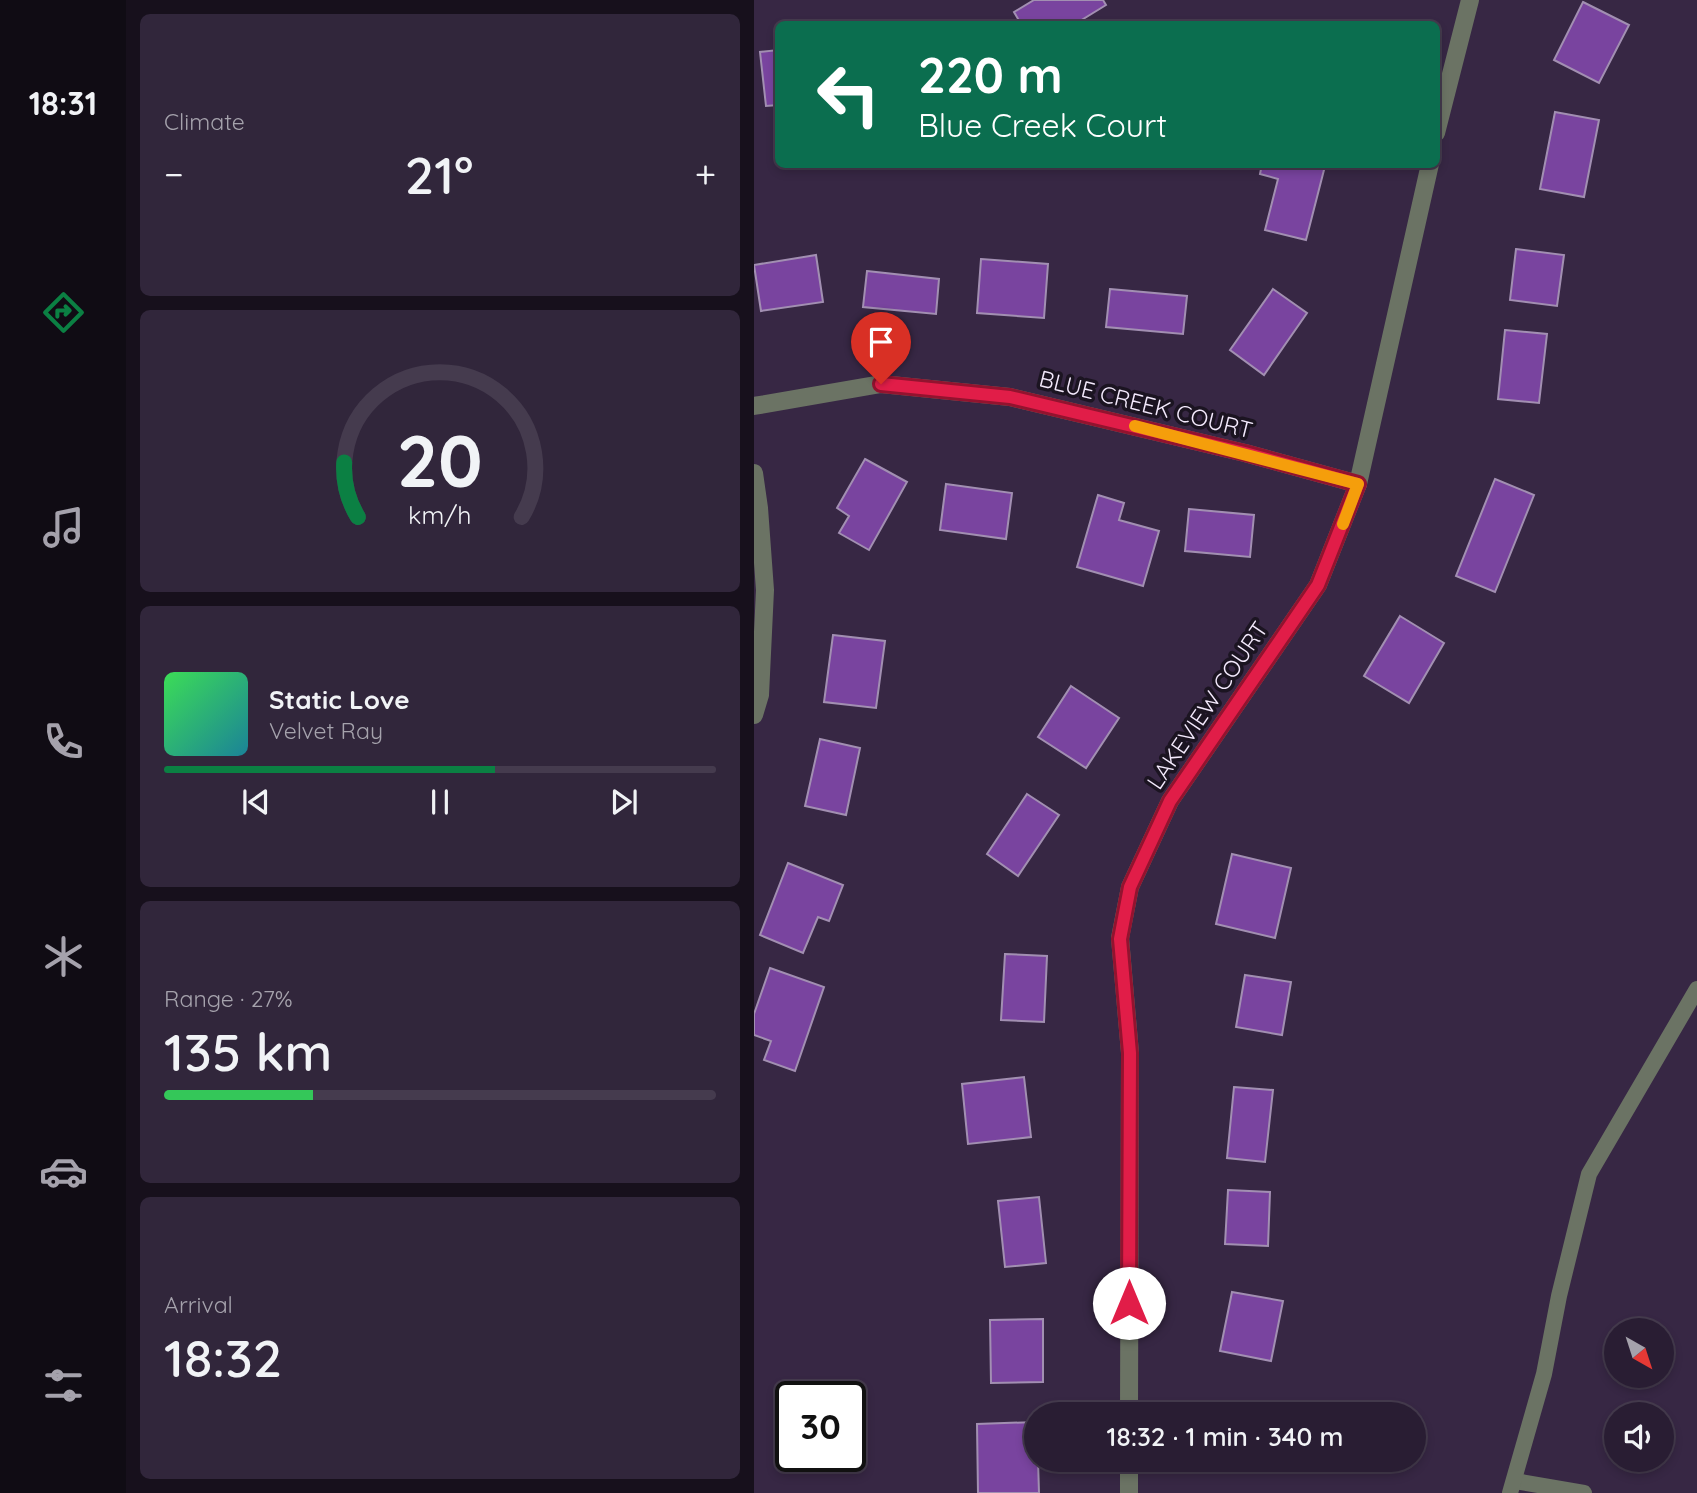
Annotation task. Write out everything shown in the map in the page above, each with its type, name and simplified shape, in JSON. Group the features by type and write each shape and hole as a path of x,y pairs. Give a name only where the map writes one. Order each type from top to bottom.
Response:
{"street":[{"path":"1440,117 1470,0"},
{"name":"LAKEVIEW COURT","path":"1129,1402 1130,1053 1120,939 1130,887 1170,801 1318,585 1358,484 1429,168"},
{"name":"BLUE CREEK COURT","path":"754,406 881,384 1010,397 1245,453 1358,484"},
{"path":"754,472 765,590 759,695 754,715"},
{"path":"1129,1472 1129,1493"}],"lane":[{"path":"1584,1493 1512,1487 1544,1374 1559,1296 1589,1174 1697,989"}],"building":[{"path":"1034,0 1103,0 1106,5 1080,21 1019,21 1014,12"},
{"path":"1583,2 1629,25 1599,83 1554,60"},
{"path":"775,50 775,105 766,106 760,52"},
{"path":"1555,112 1599,120 1584,197 1540,189"},
{"path":"1261,168 1324,168 1306,240 1265,230 1278,179 1260,174"},
{"path":"1516,249 1564,255 1557,306 1510,300"},
{"path":"816,255 823,302 761,311 754,265"},
{"path":"981,259 1048,264 1044,318 977,313"},
{"path":"867,271 939,279 936,314 863,307"},
{"path":"1110,289 1187,296 1183,334 1106,327"},
{"path":"1273,289 1307,313 1264,375 1230,350"},
{"path":"1505,330 1547,334 1539,403 1498,399"},
{"path":"865,459 907,482 869,550 839,533 849,516 837,508"},
{"path":"1495,479 1534,495 1495,592 1456,576"},
{"path":"946,484 1012,493 1006,539 940,530"},
{"path":"1098,495 1124,503 1119,520 1159,531 1143,586 1077,567"},
{"path":"1189,509 1254,515 1250,557 1185,551"},
{"path":"1400,616 1444,643 1409,703 1364,676"},
{"path":"833,635 885,641 876,708 824,702"},
{"path":"1071,686 1119,718 1086,768 1038,737"},
{"path":"820,739 860,748 846,815 805,806"},
{"path":"1027,794 1059,815 1018,876 987,854"},
{"path":"1232,854 1291,868 1275,938 1216,924"},
{"path":"788,863 843,885 829,921 818,917 803,953 760,935"},
{"path":"1005,954 1047,956 1044,1022 1001,1020"},
{"path":"770,968 824,987 795,1071 764,1060 771,1041 754,1035 754,1014"},
{"path":"1245,975 1291,982 1282,1035 1236,1027"},
{"path":"1024,1077 1031,1137 968,1144 962,1084"},
{"path":"1234,1087 1273,1090 1265,1162 1227,1158"},
{"path":"1228,1190 1270,1192 1268,1246 1225,1244"},
{"path":"1039,1197 1046,1263 1005,1267 998,1201"},
{"path":"1232,1292 1283,1301 1271,1361 1220,1351"},
{"path":"1043,1319 1043,1382 991,1383 990,1320"},
{"path":"1024,1422 1024,1472 1038,1472 1039,1493 978,1493 977,1424"}],"slow traffic":[{"path":"1135,426 1358,484 1343,524"}],"route":[{"path":"881,384 1010,397 1245,453 1358,484 1318,585 1170,801 1130,887 1120,939 1130,1053 1129,1303"}]}
